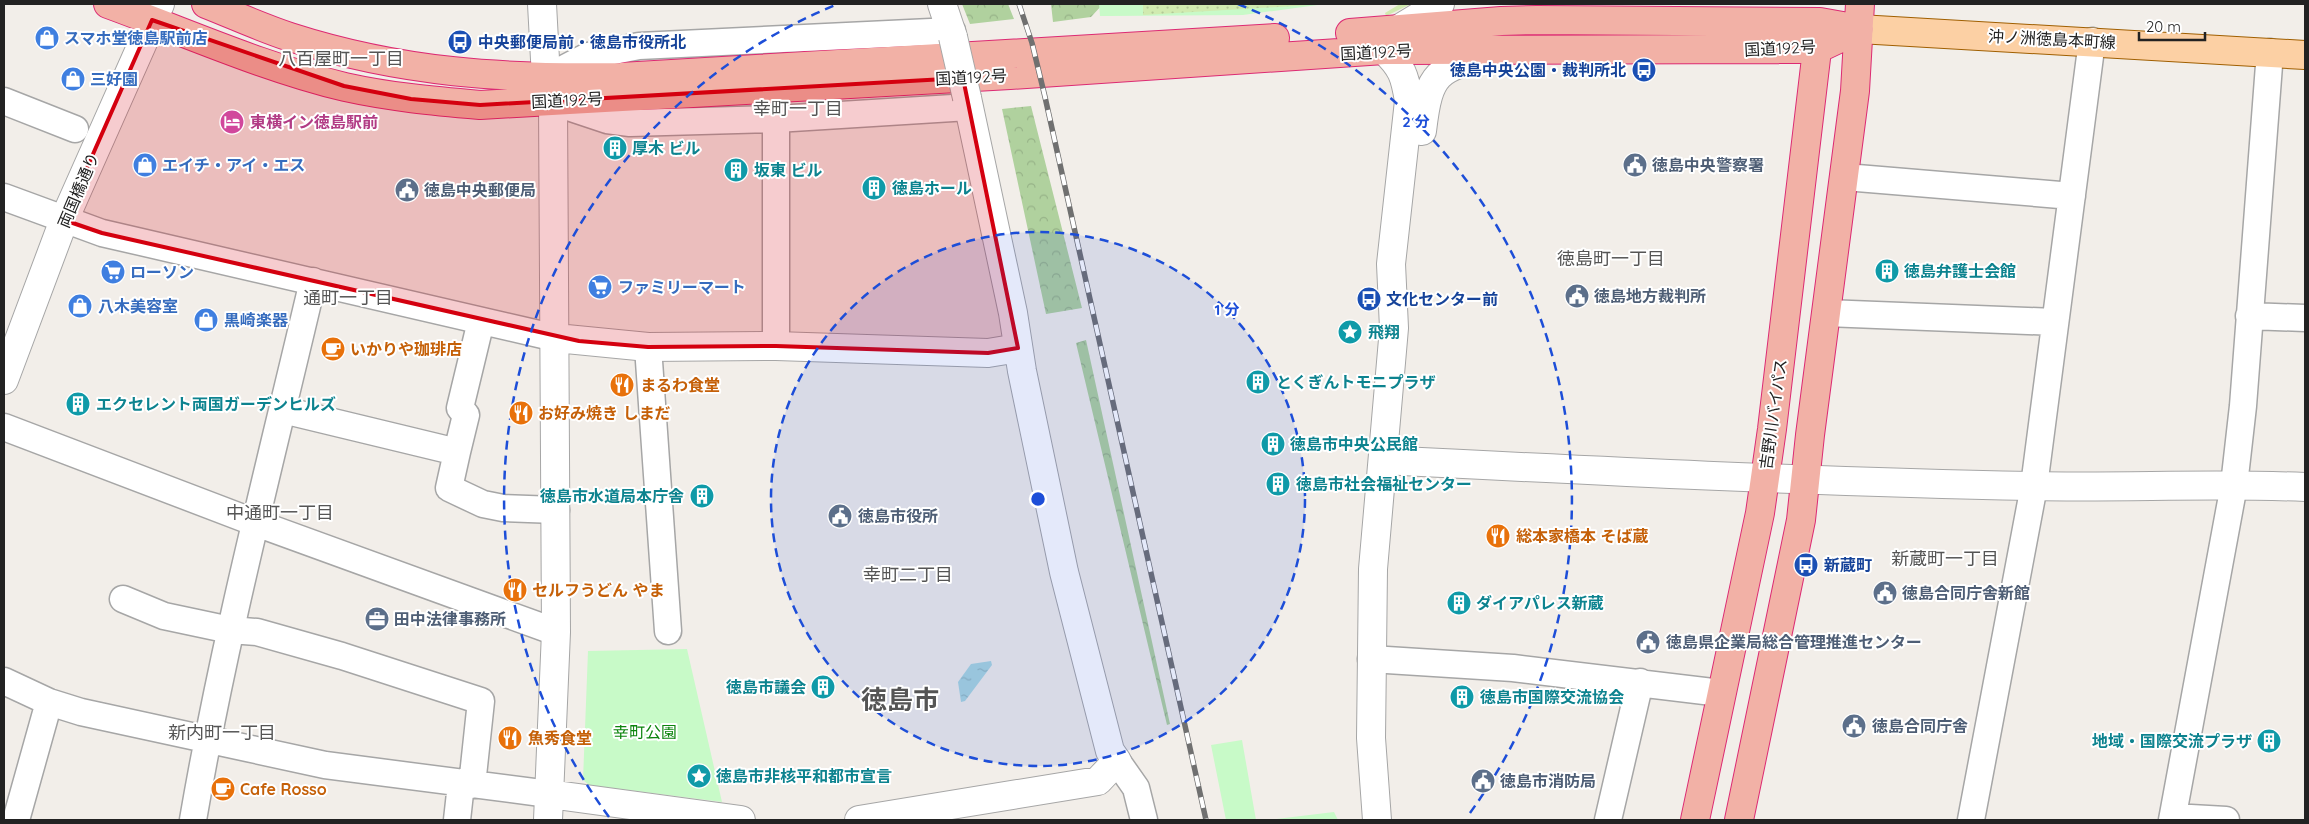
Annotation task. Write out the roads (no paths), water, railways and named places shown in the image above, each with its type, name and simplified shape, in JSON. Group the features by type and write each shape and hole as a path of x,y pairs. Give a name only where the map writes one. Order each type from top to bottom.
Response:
{"highway":[{"name":"国道192号","path":"108,4 156,12 277,66 344,86 411,99 470,104 631,77 1390,40 1501,21 1821,13 1860,16"},
{"name":"国道192号","path":"206,4 289,37 354,55 415,68 476,75 550,90"},
{"name":"吉野川バイパス","path":"1695,820 1760,513 1772,429 1821,13"},
{"name":"国道192号","path":"1390,40 1460,49 1506,50 1816,49 1860,16"},
{"path":"1738,820 1802,520 1826,313 1855,91 1860,16"}],"main road":[{"name":"沖ノ洲徳島本町線","path":"1860,16 2092,41 2305,55"}],"street":[{"path":"542,4 550,90 556,338 556,632 549,807"},
{"path":"942,4 952,34 968,103 1013,313 1018,348 1064,572 1110,751 1136,788 1144,820"},
{"path":"1394,328 1391,264 1409,101 1406,79 1390,40 1440,4"},
{"name":"両国橋通り","path":"4,380 64,220 156,12"},
{"path":"550,90 588,56 639,46 952,34"},
{"path":"1971,820 2034,486 2092,41"},
{"path":"1377,820 1371,738 1373,570 1394,328 1406,266 1425,100 1432,82 1442,70 1506,50"},
{"path":"2226,820 2173,819 2234,485 2244,406 2249,316 2270,52"},
{"path":"550,90 607,120 630,124 776,119 968,103"},
{"path":"4,101 74,129"},
{"path":"776,119 776,346"},
{"path":"1845,177 2072,196"},
{"path":"4,197 102,233 556,338 648,347 776,346 988,353 1018,348"},
{"path":"192,820 206,739 230,630 314,281"},
{"path":"1826,313 2056,322"},
{"path":"2249,316 2305,318"},
{"path":"481,321 460,408 466,415 449,488 483,504 503,508 556,510"},
{"path":"648,347 668,631"},
{"path":"283,410 457,452"},
{"path":"4,427 256,523 556,632"},
{"path":"1382,460 1765,478 2034,486 2234,485 2305,487"},
{"path":"123,599 164,616 230,630 257,632 342,656 481,701 467,784 457,820"},
{"path":"1371,659 1513,668 1721,693"},
{"path":"4,680 49,702 81,712 326,765 467,784 549,807 741,820"},
{"path":"1608,820 1640,682"},
{"path":"16,820 49,702"},
{"path":"859,820 1098,781 1117,761"}],"water":[{"path":"991,661 992,665 965,701 961,702 958,682 971,664"}],"railway":[{"path":"1019,4 1032,43 1045,97 1206,820"}],"place":[{"name":"スマホ堂徳島駅前店","path":"47,38"},
{"name":"中央郵便局前・徳島市役所北","path":"460,42"},
{"name":"徳島中央公園・裁判所北","path":"1644,70"},
{"name":"三好園","path":"73,79"},
{"name":"東横イン徳島駅前","path":"232,122"},
{"name":"厚木 ビル","path":"615,148"},
{"name":"エイチ・アイ・エス","path":"145,165"},
{"name":"徳島中央警察署","path":"1635,165"},
{"name":"坂東 ビル","path":"736,170"},
{"name":"徳島ホール","path":"874,188"},
{"name":"徳島中央郵便局","path":"407,190"},
{"name":"徳島弁護士会館","path":"1887,271"},
{"name":"ローソン","path":"113,272"},
{"name":"ファミリーマート","path":"600,287"},
{"name":"徳島地方裁判所","path":"1577,296"},
{"name":"文化センター前","path":"1369,299"},
{"name":"八木美容室","path":"80,306"},
{"name":"黒崎楽器","path":"206,320"},
{"name":"飛翔","path":"1350,332"},
{"name":"いかりや珈琲店","path":"333,349"},
{"name":"とくぎんトモニプラザ","path":"1258,382"},
{"name":"まるわ食堂","path":"622,385"},
{"name":"エクセレント両国ガーデンヒルズ","path":"78,404"},
{"name":"お好み焼き しまだ","path":"521,413"},
{"name":"徳島市中央公民館","path":"1273,444"},
{"name":"徳島市社会福祉センター","path":"1278,484"},
{"name":"徳島市水道局本庁舎","path":"702,496"},
{"name":"徳島市役所","path":"840,516"},
{"name":"総本家橋本 そば蔵","path":"1498,536"},
{"name":"新蔵町","path":"1806,565"},
{"name":"セルフうどん やま","path":"515,590"},
{"name":"徳島合同庁舎新館","path":"1885,593"},
{"name":"ダイアパレス新蔵","path":"1459,603"},
{"name":"田中法律事務所","path":"377,619"},
{"name":"徳島県企業局総合管理推進センター","path":"1648,642"},
{"name":"徳島市議会","path":"823,687"},
{"name":"徳島市国際交流協会","path":"1462,697"},
{"name":"徳島合同庁舎","path":"1854,726"},
{"name":"魚秀食堂","path":"510,738"},
{"name":"地域・国際交流プラザ","path":"2269,741"},
{"name":"徳島市非核平和都市宣言","path":"699,776"},
{"name":"徳島市消防局","path":"1483,781"},
{"name":"Cafe Rosso","path":"223,789"}],"district":[{"name":"八百屋町一丁目","path":"341,58"},
{"name":"幸町一丁目","path":"798,108"},
{"name":"徳島町一丁目","path":"1611,258"},
{"name":"通町一丁目","path":"348,297"},
{"name":"中通町一丁目","path":"280,512"},
{"name":"新蔵町一丁目","path":"1945,558"},
{"name":"幸町二丁目","path":"908,574"},
{"name":"徳島市","path":"900,699"},
{"name":"新内町一丁目","path":"222,732"}],"park label":[{"name":"幸町公園","path":"645,732"}]}
